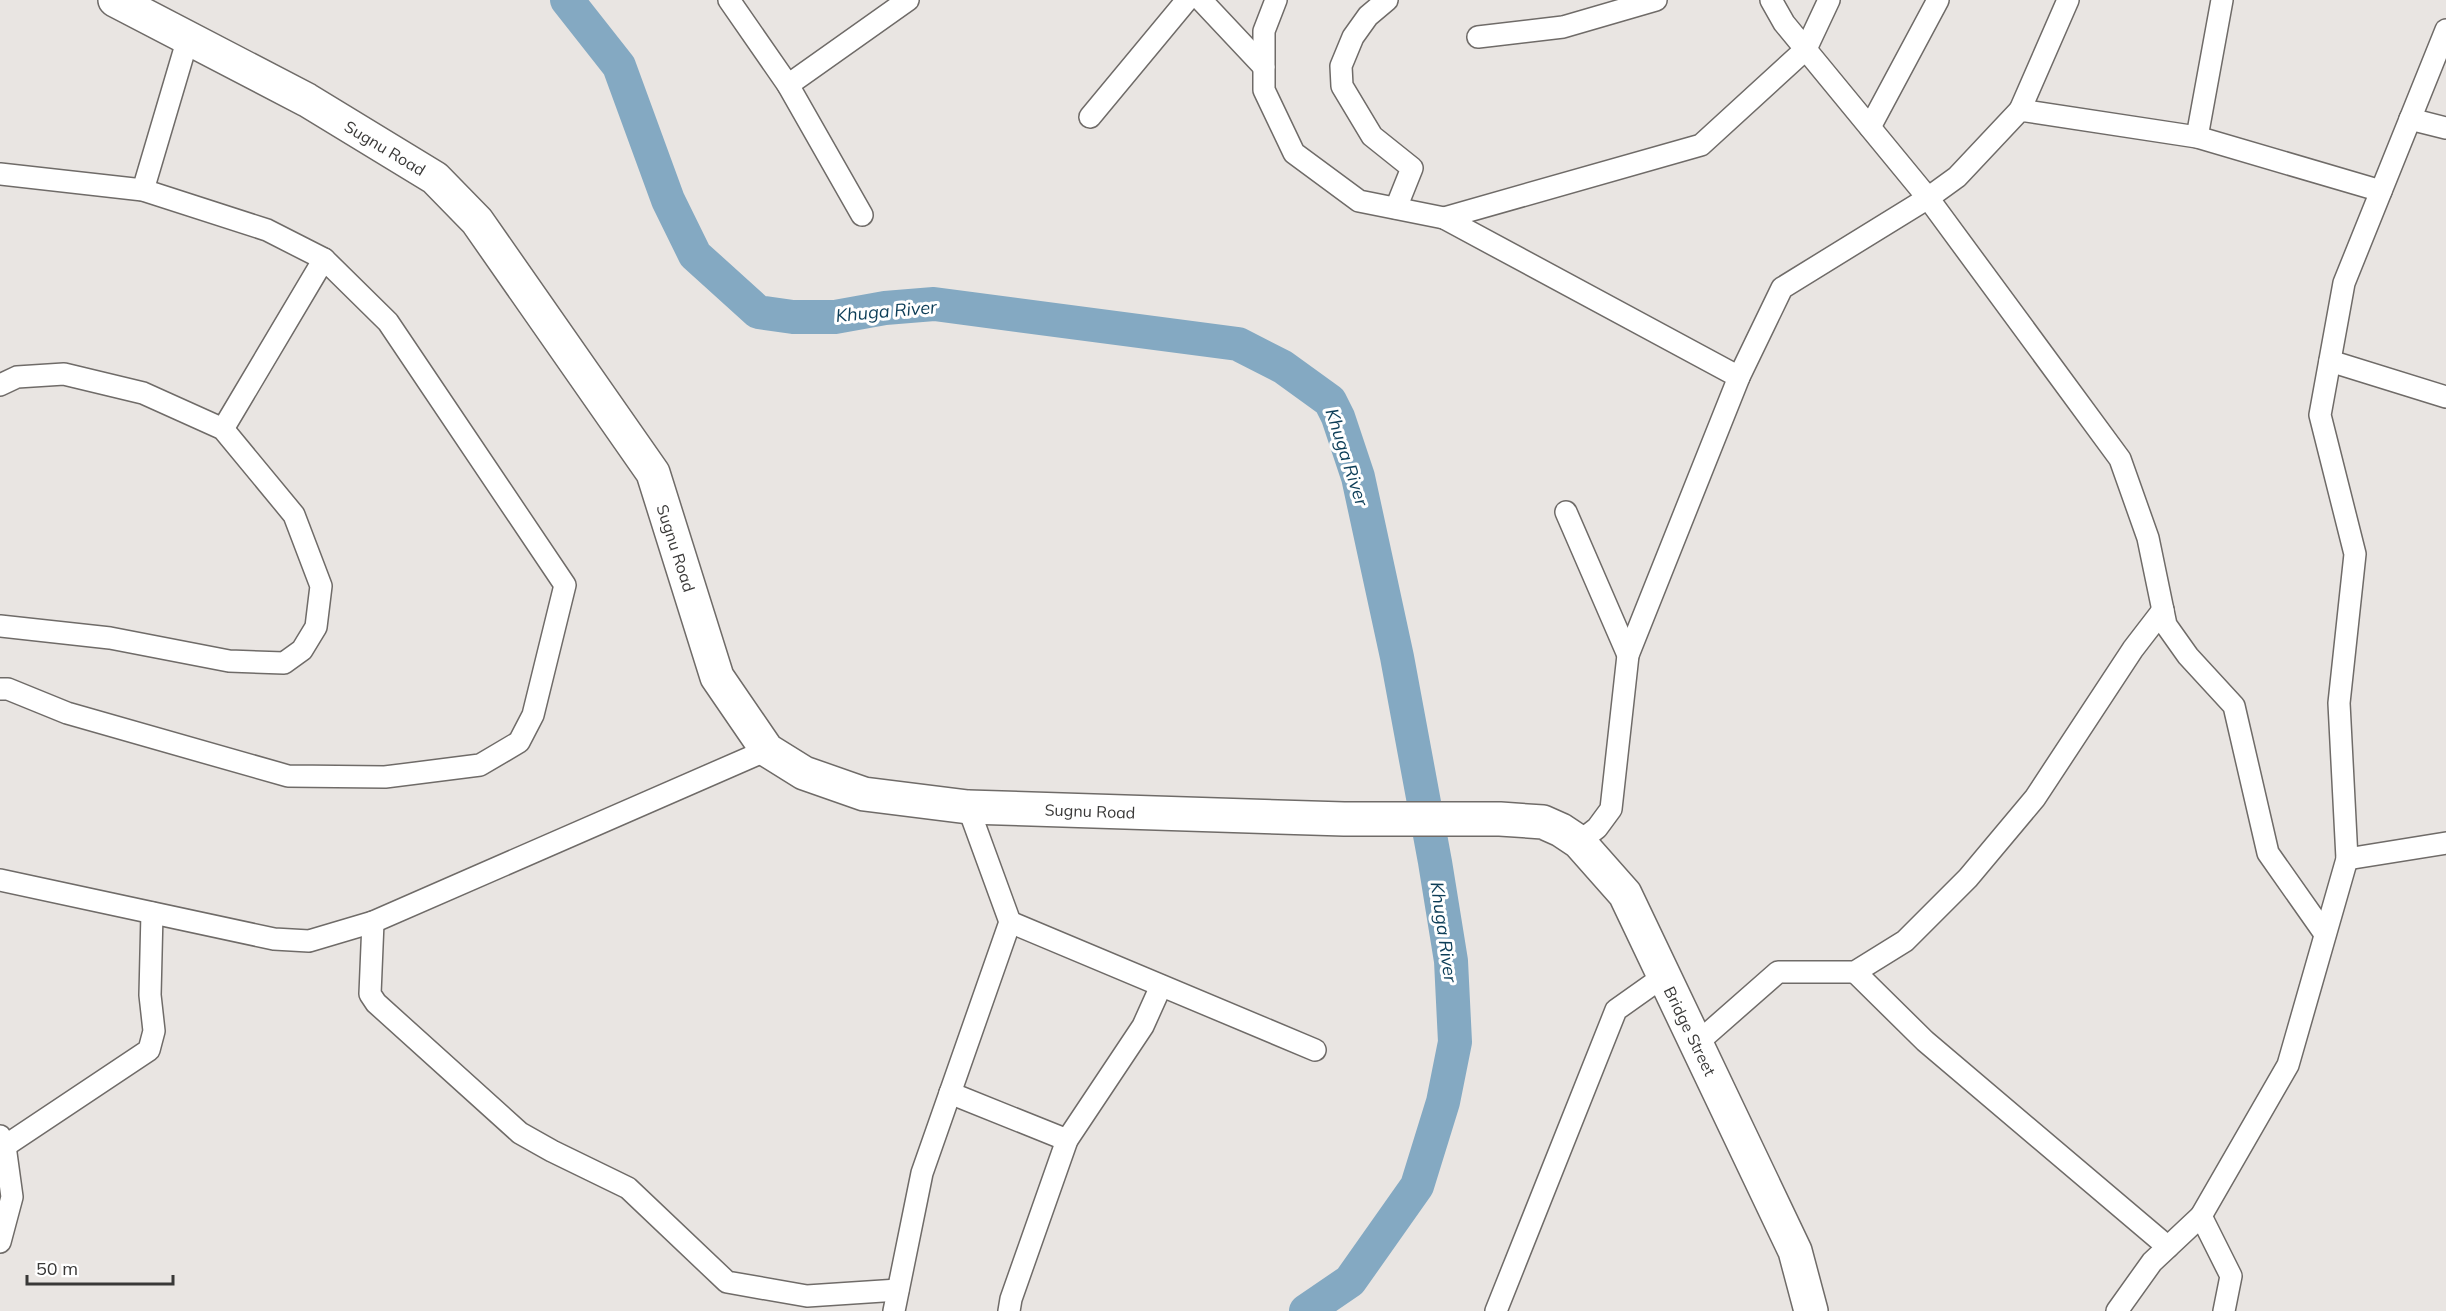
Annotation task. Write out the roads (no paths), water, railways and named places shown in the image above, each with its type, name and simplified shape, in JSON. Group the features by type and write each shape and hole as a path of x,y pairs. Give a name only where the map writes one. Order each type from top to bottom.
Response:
{"main road":[{"name":"Sugnu Road","path":"115,0 307,100 435,178 477,221 653,473 717,676 766,750 804,773 864,794 968,807 1344,819 1500,819"},
{"name":"Bridge Street","path":"1500,819 1543,822 1561,830 1580,842 1625,894 1795,1251 1812,1311"}],"street":[{"path":"729,0 788,85 862,215"},
{"path":"1090,117 1187,0"},
{"path":"1201,0 1264,67"},
{"path":"1276,0 1264,31 1264,90 1294,153 1359,201 1444,218 1739,377"},
{"path":"1388,0 1368,16 1353,37 1341,66 1342,86 1372,136 1412,168 1396,208"},
{"path":"1771,0 1784,23 1928,198 2121,459 2148,538 2166,625 2188,656 2234,706 2268,853 2325,934"},
{"path":"1444,218 1701,145 1806,49 1829,0"},
{"path":"1870,127 1938,0"},
{"path":"1580,842 1598,828 1611,809 1628,655 1739,377 1782,288 1958,177 2020,110 2068,0"},
{"path":"2197,137 2222,0"},
{"path":"788,85 904,1"},
{"path":"1478,38 1563,27 1644,2"},
{"path":"2117,1311 2152,1262 2201,1216 2288,1065 2347,859 2339,703 2355,554 2320,415 2344,283 2446,30"},
{"path":"143,190 188,38"},
{"path":"2020,110 2197,137 2381,191"},
{"path":"2410,120 2446,128"},
{"path":"0,174 143,190 267,230 324,259 387,322 565,585 532,715 519,742 480,765 385,777 288,776 67,713 8,689 0,689"},
{"path":"223,429 324,259"},
{"path":"2330,361 2446,397"},
{"path":"0,385 17,377 64,374 143,393 223,429 294,515 321,586 316,627 302,650 284,663 229,661 110,638 0,627"},
{"path":"1566,512 1628,655"},
{"path":"1696,1044 1778,972 1855,972 1905,941 1968,878 2035,798 2133,649 2163,610"},
{"path":"0,880 274,939 309,941 373,922 766,750"},
{"path":"894,1311 922,1173 1010,922 968,807"},
{"path":"2347,859 2446,843"},
{"path":"0,1242 12,1197 3,1141 149,1050 154,1030 150,995 152,913"},
{"path":"373,922 370,994 376,1003 520,1133 628,1188 727,1282 807,1296 898,1290"},
{"path":"1010,922 1315,1050"},
{"path":"1855,972 1925,1041 2168,1247"},
{"path":"1496,1311 1616,1010 1664,976"},
{"path":"1009,1311 1011,1299 1067,1140 1143,1026 1161,986"},
{"path":"950,1093 1067,1140"},
{"path":"2201,1216 2231,1276 2224,1311"}],"waterway":[{"name":"Khuga River","path":"567,0 619,66 668,200 695,255 758,312 793,317 835,317 885,308 934,304 1238,344 1283,367 1330,401 1338,417 1358,477 1397,657 1451,961 1455,1042 1443,1102 1417,1186 1350,1281 1306,1311"}]}
